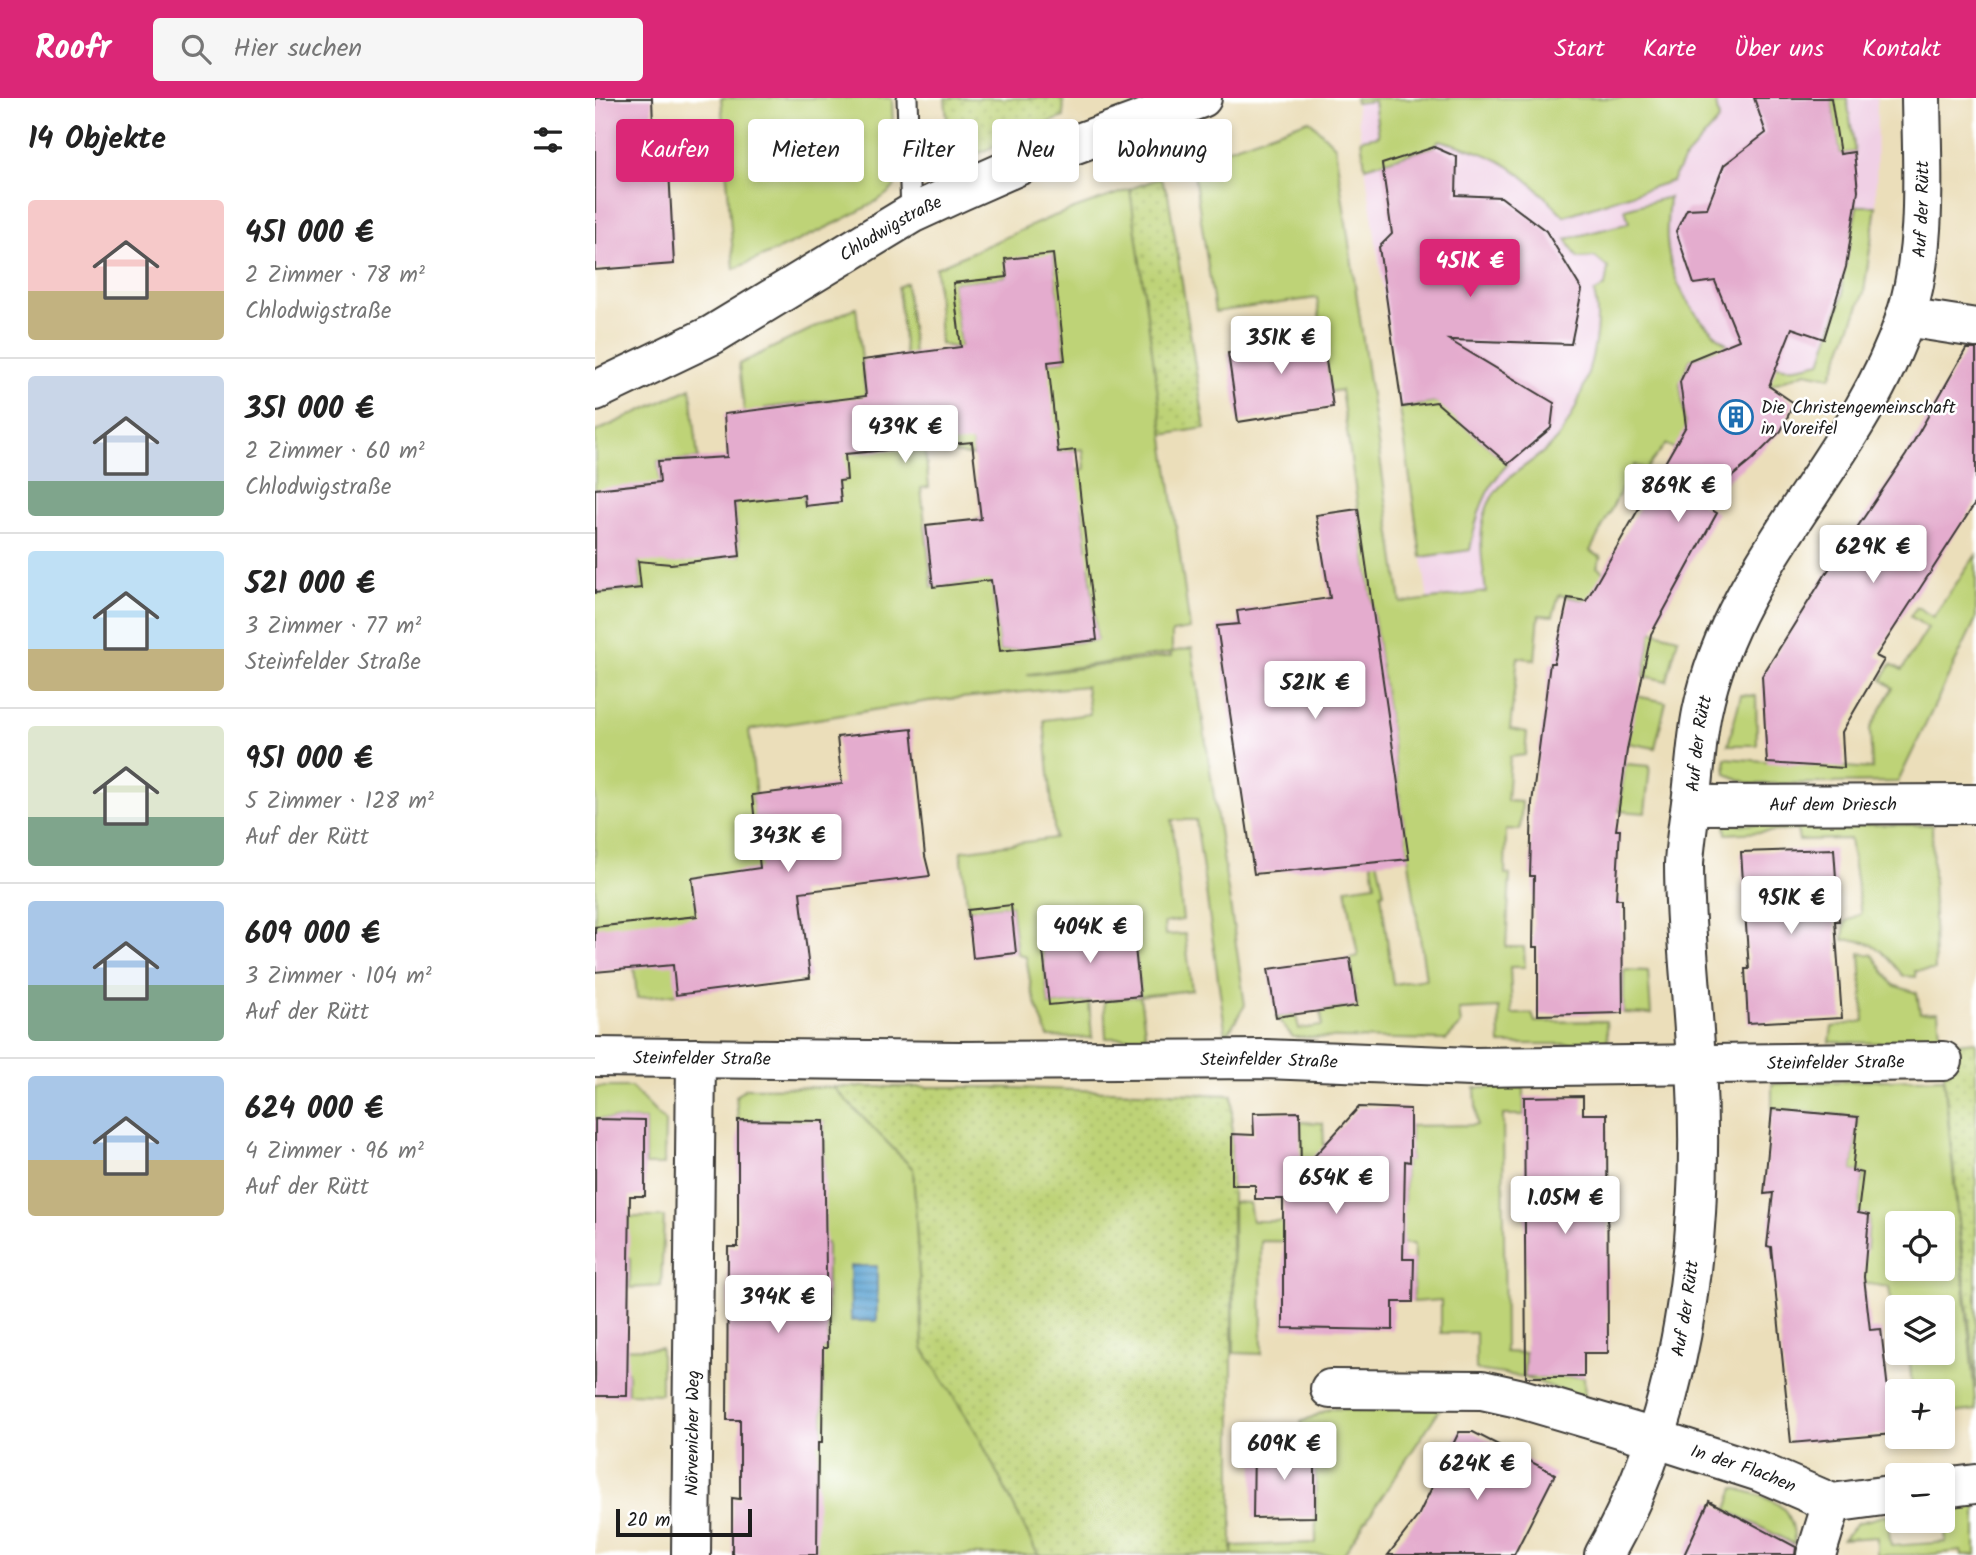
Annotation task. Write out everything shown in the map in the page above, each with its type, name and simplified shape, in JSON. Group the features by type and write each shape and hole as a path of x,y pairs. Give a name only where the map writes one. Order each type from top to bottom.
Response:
{"street":[{"name":"Chlodwigstraße","path":"595,391 712,335 911,214 1030,161 1202,98"},
{"name":"Auf der Rütt","path":"1604,1555 1628,1506 1654,1438 1681,1332 1694,1243 1698,1132 1684,864 1703,711 1716,666 1744,597 1785,526 1853,430 1870,399 1905,317 1922,221 1921,98"},
{"path":"1905,317 1976,328"},
{"name":"Auf dem Driesch","path":"1691,805 1976,804"},
{"name":"Steinfelder Straße","path":"595,1057 1265,1059 1472,1067 1943,1060"},
{"name":"Nörvenicher Weg","path":"691,1555 696,1058"},
{"path":"1330,1389 1482,1390 1654,1438"},
{"name":"In der Flachen","path":"1654,1438 1760,1472 1832,1503"},
{"path":"1955,1487 1976,1484"},
{"path":"1816,1555 1832,1503 1885,1496"}],"lane":[{"path":"907,98 911,214"}],"shaded area":[{"path":"1355,98 1877,98 1876,218 1864,292 1831,377 1753,360 1715,336 1652,349 1598,453 1537,585 1428,600"}],"green space":[{"path":"721,98 892,98 893,119 878,119 878,182 895,182 895,186 846,218 734,269 727,182 734,182 734,119 723,119"},
{"path":"945,98 1063,98 1064,117 1058,119 992,119 992,147 978,154 978,119 947,119"},
{"path":"1355,98 1723,98 1716,103 1719,120 1683,161 1672,181 1564,216 1509,166 1439,140 1434,147 1365,167 1361,139 1379,136 1374,101 1356,103"},
{"path":"1831,98 1847,98 1855,152 1840,154"},
{"path":"1309,120 1335,146 1401,603 1486,592 1482,532 1483,520 1492,497 1506,481 1556,440 1574,410 1594,349 1597,309 1594,293 1605,286 1608,268 1595,257 1578,258 1566,239 1629,223 1625,209 1669,197 1667,235 1671,263 1690,305 1722,340 1741,353 1762,362 1793,367 1821,362 1843,294 1842,282 1857,206 1876,206 1864,292 1831,377 1806,372 1769,386 1716,350 1690,360 1680,384 1687,433 1676,450 1666,444 1646,469 1634,465 1590,551 1601,557 1597,567 1607,575 1592,602 1559,595 1553,616 1539,615 1535,660 1518,657 1510,729 1527,732 1525,755 1510,757 1507,801 1522,802 1520,830 1506,829 1505,874 1510,875 1506,947 1524,947 1525,967 1510,967 1512,1014 1532,1014 1535,1022 1606,1021 1608,1044 1500,1044 1499,1008 1459,1010 1461,1025 1446,1040 1293,1037 1276,1017 1296,1015 1299,1029 1322,1026 1321,1011 1357,1006 1350,958 1358,956 1346,888 1375,884 1367,832 1371,832 1384,892 1381,893 1393,984 1426,979 1341,390 1330,392 1317,298 1215,312 1195,182 1232,182 1232,147"},
{"path":"1149,182 1162,182 1168,194 1205,428 1162,435 1130,189"},
{"path":"1130,189 1190,629 1172,632 1172,652 1192,648 1245,1005 1226,1036 1196,820 1172,820 1183,920 1164,923 1165,935 1185,934 1192,990 1140,996 1133,928 1094,932 1093,927 1069,935 1041,938 1049,1005 1089,1001 1092,1038 1048,1037 1032,992 1026,957 1017,953 1011,905 968,910 961,851 1055,838 1044,720 1090,714 1086,686 929,701 749,730 756,795 752,795 771,919 676,994 637,998 634,967 595,928 595,593 641,588 634,516 595,489 595,432 691,388 698,459 658,461 669,563 740,555 729,453 775,499 803,493 805,506 839,481 846,480 838,399 765,408 768,437 747,439 739,364 856,307 868,413 911,408 898,287 906,283 929,487 921,488 932,587 968,582 981,559 976,519 984,519 1000,651 1097,640 1089,567 1058,551 1087,548 1082,508 1028,475 1085,469 1083,449 1058,452 1057,447 966,392 974,456 952,453 945,376 1065,360 1053,255 1007,277 953,283 961,349 940,344 936,268 1049,218","holes":["1171,653 1172,656 1028,675"]},
{"path":"1438,402 1508,464 1493,483 1482,504 1470,550 1421,557 1400,408"},
{"path":"1976,555 1976,619 1898,782 1751,784 1726,774 1725,758 1872,769 1870,729 1893,688 1882,680 1891,664 1902,670 1928,628 1910,616 1917,607 1933,617"},
{"path":"1651,631 1678,638 1667,681 1644,676"},
{"path":"1741,695 1756,696 1757,745 1728,745"},
{"path":"1636,696 1666,702 1655,748 1628,743"},
{"path":"1625,764 1650,766 1645,813 1619,811"},
{"path":"1725,824 1932,825 1935,970 1915,971 1916,977 1903,976 1878,949 1863,942 1843,940 1845,922 1861,913 1850,839 1799,840 1797,830 1726,834"},
{"path":"1860,953 1873,955 1893,985 1917,993 1920,1013 1938,1012 1941,1044 1830,1042 1832,1027 1864,1021"},
{"path":"1624,970 1648,971 1651,1014 1623,1013"},
{"path":"1140,996 1146,1038 1106,1038 1104,1000"},
{"path":"1976,1041 1976,1389 1941,1044"},
{"path":"1944,1078 1976,1410 1955,1413 1955,1379 1911,1379 1910,1365 1955,1365 1955,1295 1890,1295 1889,1287 1826,1277 1867,1248 1869,1216 1858,1213 1863,1173 1852,1171 1858,1117 1772,1109 1772,1084"},
{"path":"595,1087 631,1087 665,1122 664,1165 645,1165 645,1120 595,1119"},
{"path":"833,1087 983,1087 1232,1095 1232,1555 1038,1555 978,1435 923,1349 913,1169"},
{"path":"833,1087 913,1169 923,1349 978,1435 1038,1555 817,1555 808,1442 822,1442 823,1370 773,1348 827,1348 827,1243 803,1243 824,1177 824,1122 738,1120 736,1096 746,1088"},
{"path":"1475,1088 1524,1088 1524,1115 1503,1115 1505,1352 1525,1353 1524,1377 1476,1370 1476,1333 1441,1333 1441,1300 1413,1302 1414,1244 1261,1241 1262,1354 1234,1353 1233,1202 1249,1203 1252,1221 1293,1221 1300,1122 1323,1123 1325,1171 1404,1204 1405,1161 1410,1161 1410,1126 1477,1125"},
{"path":"595,1217 664,1217 661,1286 630,1288 630,1258 595,1258"},
{"path":"661,1348 661,1394 628,1393 628,1371 595,1372 595,1349"},
{"path":"1524,1377 1584,1377 1585,1399"},
{"path":"1442,1406 1343,1555 1232,1555 1233,1546 1316,1543 1315,1447 1301,1446 1301,1422 1330,1409"},
{"path":"1734,1488 1761,1496 1782,1507 1793,1525 1793,1555 1787,1555 1792,1543 1727,1510"},
{"path":"1976,1505 1976,1555 1962,1555 1961,1551 1926,1555 1877,1555 1877,1537 1843,1539 1857,1523 1885,1516 1885,1533 1889,1533 1891,1546 1946,1542 1945,1533 1955,1533 1955,1506"}],"water":[{"path":"850,1266 877,1266 877,1321 851,1321"}],"building":[{"path":"595,98 652,98 653,119 616,119 616,182 670,182 674,264 595,270"},
{"path":"1754,98 1831,98 1840,154 1854,152 1858,191 1846,267 1824,339 1792,328 1769,386 1794,403 1781,431 1752,460 1700,503 1717,513 1651,634 1627,750 1616,830 1620,830 1616,899 1622,899 1623,1013 1538,1015 1538,947 1533,947 1534,876 1530,876 1532,803 1550,663 1554,663 1568,598 1586,601 1686,426 1680,382 1690,360 1739,340 1715,281 1694,284 1676,231 1687,209 1707,208 1724,165 1766,133"},
{"path":"1434,147 1457,157 1456,195 1501,197 1546,231 1582,290 1571,344 1449,340 1554,403 1551,428 1508,464 1436,402 1402,407 1379,247 1392,234 1382,164"},
{"path":"1053,254 1065,360 1048,362 1058,452 1075,450 1097,640 1000,651 991,580 933,587 926,525 981,519 972,442 845,454 847,480 839,481 841,502 805,506 804,495 735,503 740,556 671,564 638,561 641,588 595,593 595,489 660,482 658,461 727,457 724,414 866,396 862,360 961,347 953,283 1007,277 1005,259"},
{"path":"1321,327 1333,407 1238,422 1228,353 1259,349 1257,337"},
{"path":"1966,349 1976,349 1976,502 1876,656 1884,660 1842,732 1844,768 1767,763 1762,676 1825,575 1906,455"},
{"path":"1358,509 1409,859 1254,874 1217,626 1239,624 1237,611 1330,598 1316,515"},
{"path":"912,729 925,856 930,876 800,892 810,978 676,995 673,965 595,972 595,927 697,916 692,878 760,868 752,795 842,784 837,737"},
{"path":"1834,849 1839,921 1835,921 1842,1018 1748,1023 1745,969 1749,969 1741,852"},
{"path":"1011,905 1016,953 973,958 968,910"},
{"path":"1093,927 1094,932 1133,928 1140,996 1049,1005 1041,933"},
{"path":"1350,958 1357,1006 1276,1017 1268,969"},
{"path":"1583,1096 1583,1114 1607,1114 1608,1353 1584,1353 1584,1377 1526,1377 1524,1097"},
{"path":"1359,1107 1410,1109 1410,1162 1405,1161 1403,1259 1414,1259 1413,1302 1393,1302 1393,1330 1283,1328 1283,1199 1255,1199 1255,1185 1232,1185 1232,1134 1254,1135 1253,1113 1300,1112 1301,1171"},
{"path":"1772,1109 1858,1117 1852,1171 1863,1173 1858,1213 1869,1215 1864,1277 1870,1330 1881,1329 1887,1379 1885,1435 1791,1443 1771,1247 1767,1246 1773,1193 1764,1194"},
{"path":"595,1119 645,1120 645,1196 630,1196 627,1396 595,1396"},
{"path":"738,1120 824,1121 827,1348 823,1348 822,1443 818,1443 817,1555 732,1555 732,1498 740,1499 740,1420 727,1420 728,1247 738,1247"},
{"path":"1459,1432 1473,1432 1555,1474 1514,1555 1388,1555 1418,1516"},
{"path":"1254,1446 1315,1446 1315,1517 1253,1518"},
{"path":"1709,1501 1796,1547 1795,1555 1684,1555"}],"place":[{"name":"Die Christengemeinschaft in Voreifel","path":"1736,417"}]}
